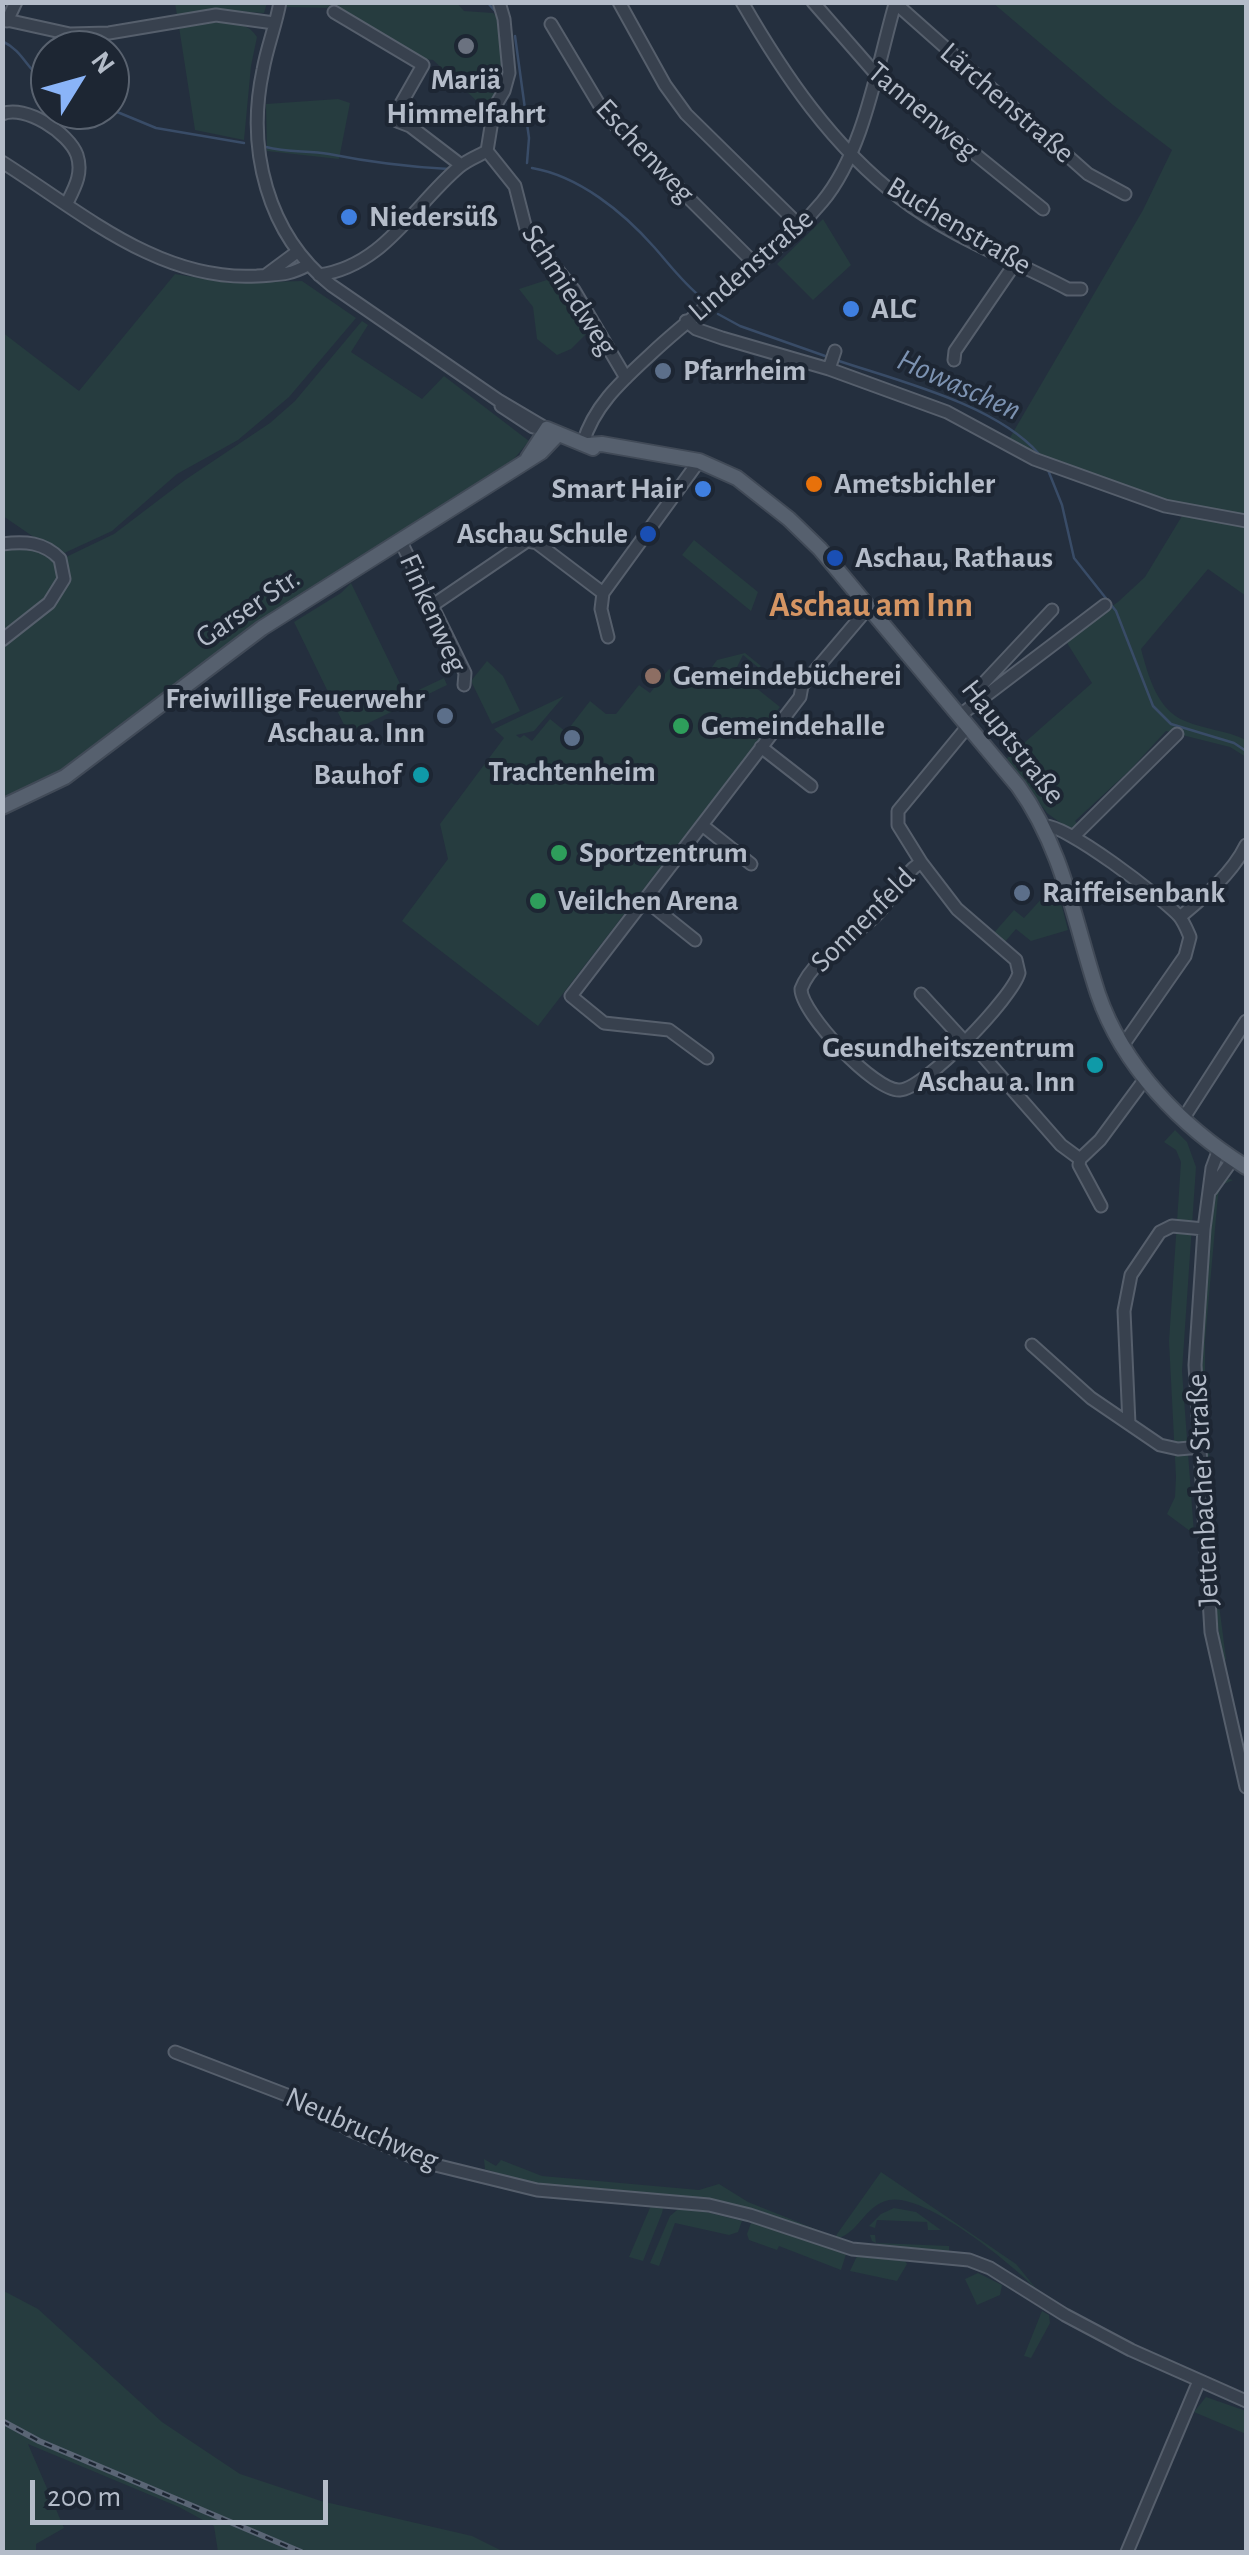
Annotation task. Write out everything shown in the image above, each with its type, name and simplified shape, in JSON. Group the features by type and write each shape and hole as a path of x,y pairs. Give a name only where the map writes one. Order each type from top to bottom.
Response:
{"main road":[{"name":"Hauptstraße","path":"550,430 585,444 700,461 736,478 809,536 1018,786 1044,826 1068,884 1099,997 1145,1079 1183,1118 1246,1167"},
{"name":"Garser Str.","path":"2,807 65,777 262,628 549,446 550,430"}],"street":[{"path":"16,2 5,20 70,34 109,33 216,15 279,10"},
{"path":"343,293 356,266 409,223 460,166 487,151 494,108 509,72 499,2"},
{"path":"619,2 665,85 686,114 800,226"},
{"name":"Buchenstraße","path":"742,2 798,91 850,154 901,199 1068,289 1080,289"},
{"name":"Tannenweg","path":"813,2 875,73 1042,209"},
{"name":"Lindenstraße","path":"585,444 595,412 626,378 686,321 800,226 824,200 850,154 895,3"},
{"name":"Lärchenstraße","path":"895,3 1088,174 1125,194"},
{"name":"Hauptstraße","path":"279,10 258,101 258,153 274,210 297,252 308,266 343,293 498,400 550,430"},
{"path":"334,12 423,65 398,109 398,120 460,166"},
{"name":"Eschenweg","path":"551,24 606,116 756,265"},
{"path":"2,114 12,110 28,114 59,133 76,154 79,179 67,203"},
{"name":"Schmiedweg","path":"487,151 515,186 527,233 574,290 626,378"},
{"path":"2,162 116,235 175,265 213,274 288,276 308,266"},
{"path":"266,275 297,252"},
{"path":"954,360 954,352 1016,262"},
{"path":"319,275 356,266"},
{"path":"686,321 722,338 832,361 947,412 1034,459 1182,511 1246,520"},
{"path":"608,637 601,609 603,593 700,461"},
{"name":"Finkenweg","path":"400,540 465,673 464,685"},
{"path":"433,605 520,544 533,540 603,593"},
{"path":"2,544 44,546 60,558 64,579 48,603 2,640"},
{"path":"964,721 978,699 1105,605"},
{"path":"707,1058 669,1030 604,1023 571,996 800,696 802,686 868,607"},
{"path":"978,699 979,688 1052,610"},
{"name":"Sonnenfeld","path":"921,862 909,870 876,915 807,976 801,989 802,999 821,1026 880,1083 895,1090 916,1083 967,1040 1015,986 1016,960 957,909 898,824 898,811 964,721"},
{"path":"1074,836 1177,734"},
{"path":"761,747 811,786"},
{"path":"1044,826 1051,824 1074,836 1180,917 1190,937 1186,956 1123,1045"},
{"path":"702,825 751,864"},
{"path":"1180,917 1199,902 1246,846"},
{"path":"645,900 696,940"},
{"path":"921,994 1061,1145 1080,1159"},
{"path":"1183,1118 1246,1022"},
{"path":"1101,1206 1079,1166 1080,1159 1100,1140 1145,1079"},
{"name":"Jettenbacher Straße","path":"1219,1149 1212,1168 1204,1229 1195,1344 1214,1653 1246,1787"},
{"name":"Jettenbacher Straße","path":"1211,1190 1233,1159"},
{"path":"1129,1424 1124,1311 1132,1275 1160,1232 1172,1226 1204,1229"},
{"path":"1032,1345 1091,1398 1170,1449 1201,1448"},
{"name":"Neubruchweg","path":"176,2052 296,2098 350,2130 427,2163 537,2190 672,2200 750,2215 852,2249 968,2260 990,2268 1131,2350 1246,2400"},
{"path":"1127,2552 1199,2381"}],"green space":[{"path":"288,2 456,2 464,11 493,13 499,19 506,72 495,100 480,104 433,60 424,59 337,8 286,7"},
{"path":"175,3 267,3 264,13 219,10 177,15"},
{"path":"993,3 1246,3 1246,517 1182,509 1008,441 1143,210 1172,150"},
{"path":"240,24 257,37 244,140 195,130 179,27"},
{"path":"338,99 350,103 339,159 267,151 266,104"},
{"path":"823,219 851,265 813,300 777,264"},
{"path":"175,274 230,283 302,281 356,318 289,397 238,440 177,474 112,531 60,555 3,516 2,332 79,391"},
{"path":"559,276 591,329 571,349 557,355 537,339 533,307 519,289"},
{"path":"362,321 368,325 351,352 422,399 444,376 529,441 514,459 340,573 62,772 3,801 3,643 51,605 64,558 114,534 270,423 295,401"},
{"path":"1182,516 1246,524 1246,596 1208,569 1141,649 1155,691 1167,709 1185,721 1246,740 1246,757 1230,747 1166,731 1075,821 1079,826 1069,829 1047,813 1006,759 1092,683 1064,638 1118,602 1145,577"},
{"path":"694,540 758,592 751,611 682,555"},
{"path":"31,546 51,554 60,569 56,591 3,637 3,547"},
{"path":"351,583 406,696 444,678 447,685 354,730 357,737 353,738 294,622"},
{"name":"Sportzentrum","path":"745,653 761,666 743,655 735,671 780,707 779,713 538,1026 402,921 448,859 440,824 504,738 494,729 564,696 534,731 516,735 532,741 550,719 566,732 590,701 606,714 616,714 639,685 650,693 669,669 685,682 696,668 719,686 725,678 712,667 717,660"},
{"path":"487,661 503,676 520,711 492,724 471,681"},
{"path":"1056,883 1068,930 1031,941 1016,929 1003,944 992,935 1014,910 1024,918"},
{"path":"1175,1130 1187,1142 1196,1167 1182,1371 1194,1534 1167,1514 1175,1497 1176,1477 1169,1341 1181,1162 1176,1150 1164,1142"},
{"path":"1223,1178 1233,1180 1222,1185 1218,1195 1205,1382 1217,1589 1226,1659 1223,1663 1215,1603 1201,1390 1201,1329 1214,1197"},
{"path":"484,2159 496,2166 501,2160 542,2176 699,2190 719,2184 748,2202 835,2237 881,2172 1016,2264 1038,2291 968,2233 924,2207 904,2201 880,2203 849,2232 834,2239 774,2216 712,2199 538,2186 485,2169"},
{"path":"652,2203 663,2208 643,2261 629,2257"},
{"path":"682,2206 742,2221 738,2232 729,2235 675,2223 659,2266 650,2263 670,2216"},
{"path":"894,2208 916,2212 941,2230 928,2230 927,2222 877,2220 875,2228 869,2226 881,2214"},
{"path":"751,2223 846,2254 841,2270 779,2246 777,2250 749,2240"},
{"path":"876,2243 949,2246 949,2252 886,2248"},
{"path":"857,2256 907,2264 897,2281 850,2271"},
{"path":"978,2273 1002,2285 1000,2295 977,2305 965,2279"},
{"path":"2,2290 38,2309 162,2422 240,2474 321,2501 472,2536 504,2552 218,2552 214,2526 179,2507 28,2444 64,2528 36,2544 36,2552 3,2552"},
{"path":"1042,2311 1049,2315 1050,2323 1031,2358 1024,2356"},
{"path":"1206,2397 1246,2411 1246,2434 1194,2412"}],"waterway":[{"path":"487,2 496,12"},
{"path":"515,36 529,138 527,163"},
{"path":"2,41 30,67"},
{"path":"130,117 156,128 244,143"},
{"path":"266,147 449,169"},
{"name":"Howaschen","path":"532,168 567,179 614,209 702,298"},
{"name":"Howaschen","path":"718,314 740,326 828,357"},
{"name":"Howaschen","path":"836,360 972,408 1020,436 1039,454"},
{"name":"Howaschen","path":"1048,470 1062,505 1074,558 1116,611 1153,706 1171,724 1234,743 1246,751"}],"railway":[{"path":"2,2421 39,2441 301,2552"}],"place":[{"name":"Mariä Himmelfahrt","path":"466,46"},
{"name":"Niedersüß","path":"349,217"},
{"name":"ALC","path":"851,309"},
{"name":"Pfarrheim","path":"663,371"},
{"name":"Ametsbichler","path":"814,484"},
{"name":"Smart Hair","path":"703,489"},
{"name":"Aschau Schule","path":"648,534"},
{"name":"Aschau, Rathaus","path":"835,558"},
{"name":"Gemeindebücherei","path":"653,676"},
{"name":"Freiwillige Feuerwehr Aschau a. Inn","path":"445,716"},
{"name":"Gemeindehalle","path":"681,726"},
{"name":"Trachtenheim","path":"572,738"},
{"name":"Bauhof","path":"421,775"},
{"name":"Sportzentrum","path":"559,853"},
{"name":"Raiffeisenbank","path":"1022,893"},
{"name":"Veilchen Arena","path":"538,901"},
{"name":"Gesundheitszentrum Aschau a. Inn","path":"1095,1065"}],"district":[{"name":"Aschau am Inn","path":"871,605"}]}
